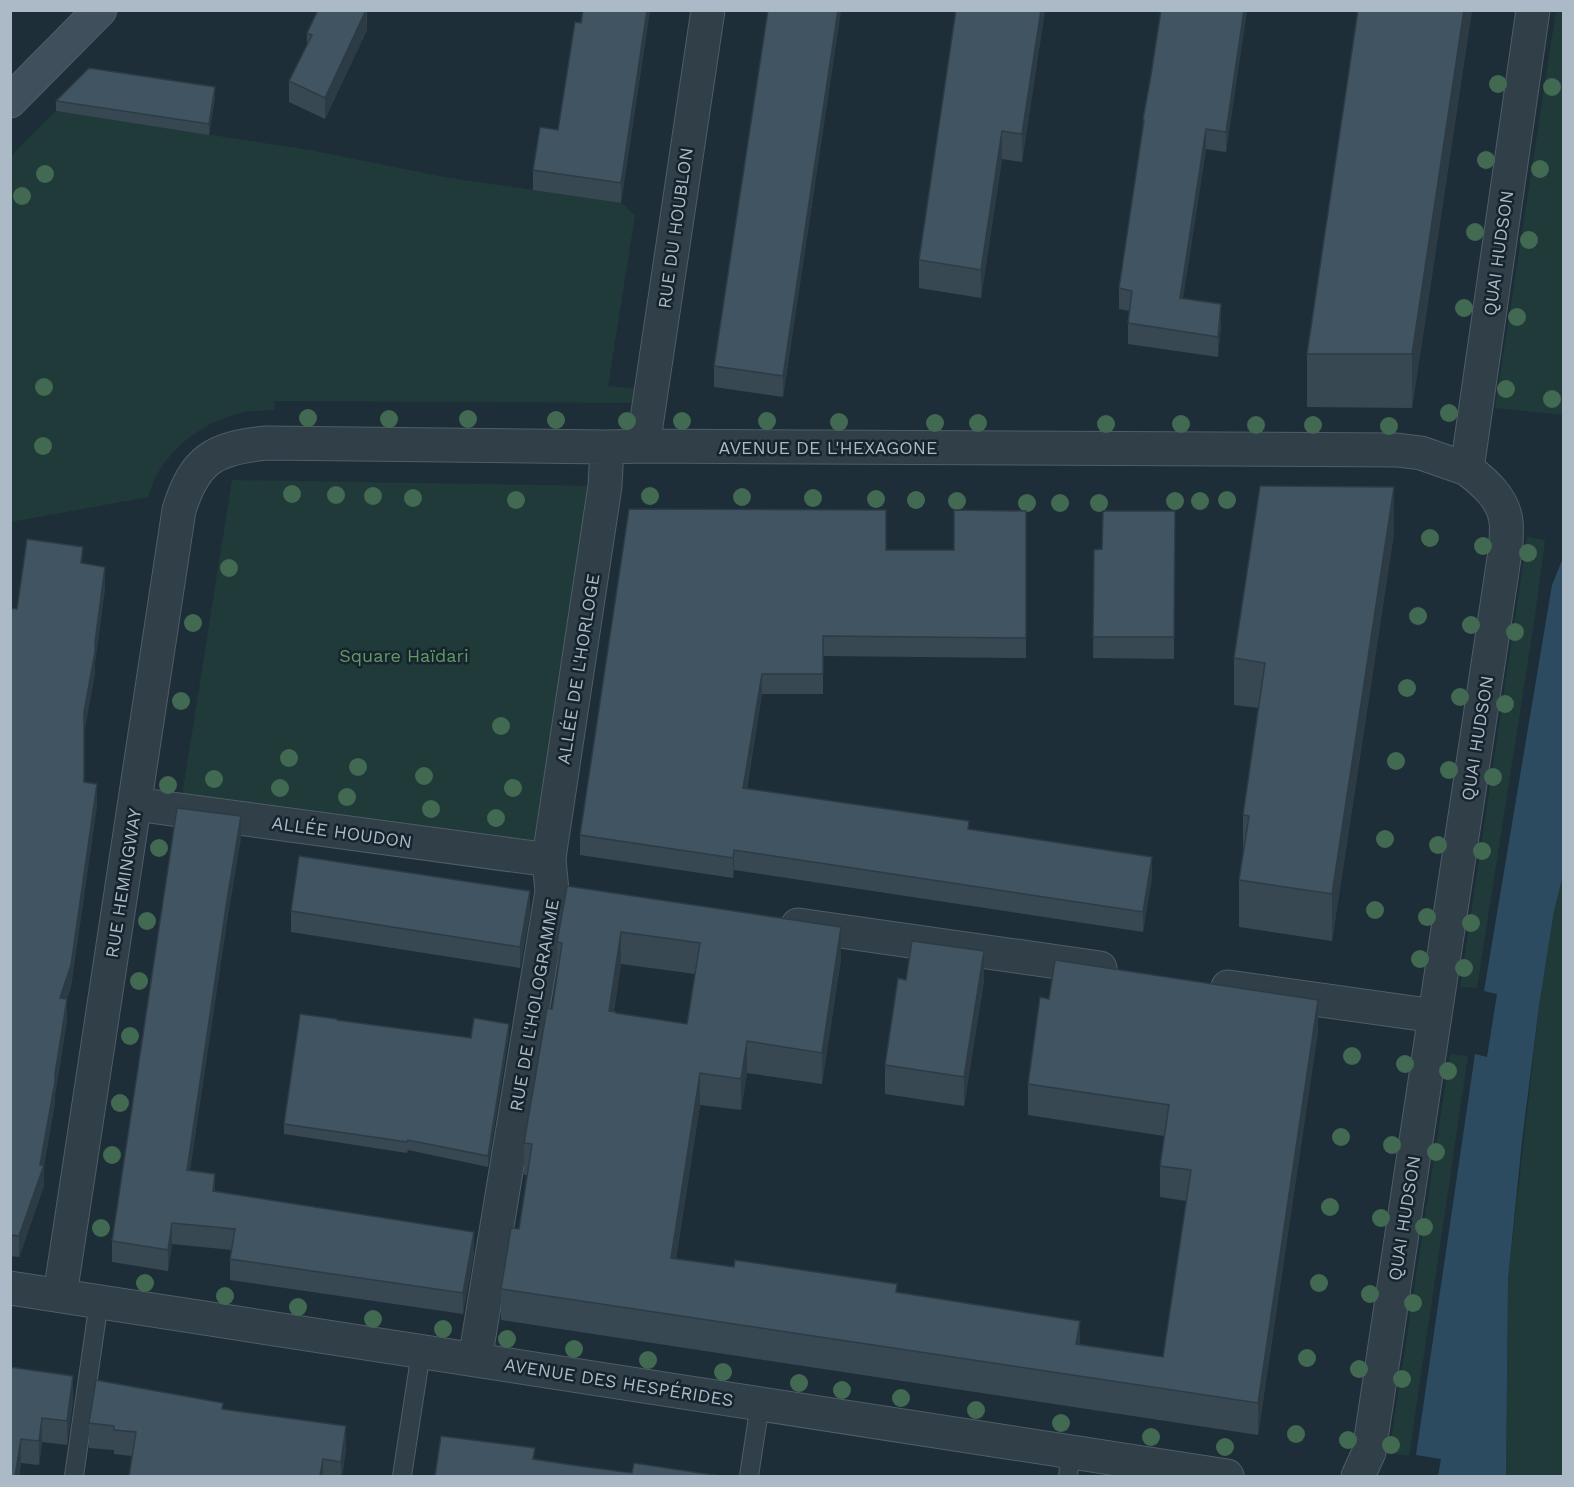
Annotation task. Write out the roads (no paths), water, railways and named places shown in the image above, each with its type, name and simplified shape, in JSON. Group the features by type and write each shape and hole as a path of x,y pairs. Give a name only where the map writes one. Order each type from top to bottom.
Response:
{"street":[{"path":"12,97 100,10"},
{"name":"RUE DU HOUBLON","path":"643,446 708,10"},
{"name":"QUAI HUDSON","path":"1358,1476 1369,1452 1506,545 1506,519 1499,501 1485,482 1467,469 1533,10"},
{"name":"AVENUE DE L'HEXAGONE","path":"194,474 210,459 225,450 244,445 267,443 607,447 1397,450 1421,453 1467,469"},
{"name":"ALLÉE DE L'HORLOGE","path":"559,881 605,486 607,447"},
{"name":"RUE HEMINGWAY","path":"60,1295 179,510 194,474"},
{"name":"ALLÉE HOUDON","path":"135,804 559,881"},
{"name":"RUE DE L'HOLOGRAMME","path":"475,1360 559,881"},
{"path":"772,921 1124,971"},
{"path":"1194,982 1435,1016"},
{"name":"AVENUE DES HESPÉRIDES","path":"10,1288 760,1404 1070,1464 1227,1476"}],"lane":[{"path":"74,1476 99,1301"},
{"path":"402,1476 422,1352"},
{"path":"749,1476 760,1404"}],"water":[{"path":"1563,558 1563,875 1554,911 1539,1006 1508,1279 1506,1476 1438,1476 1441,1459 1416,1455 1475,1054 1487,1057 1497,994 1484,991 1552,585"}],"park label":[{"name":"Square Haïdari","path":"404,655"}]}
